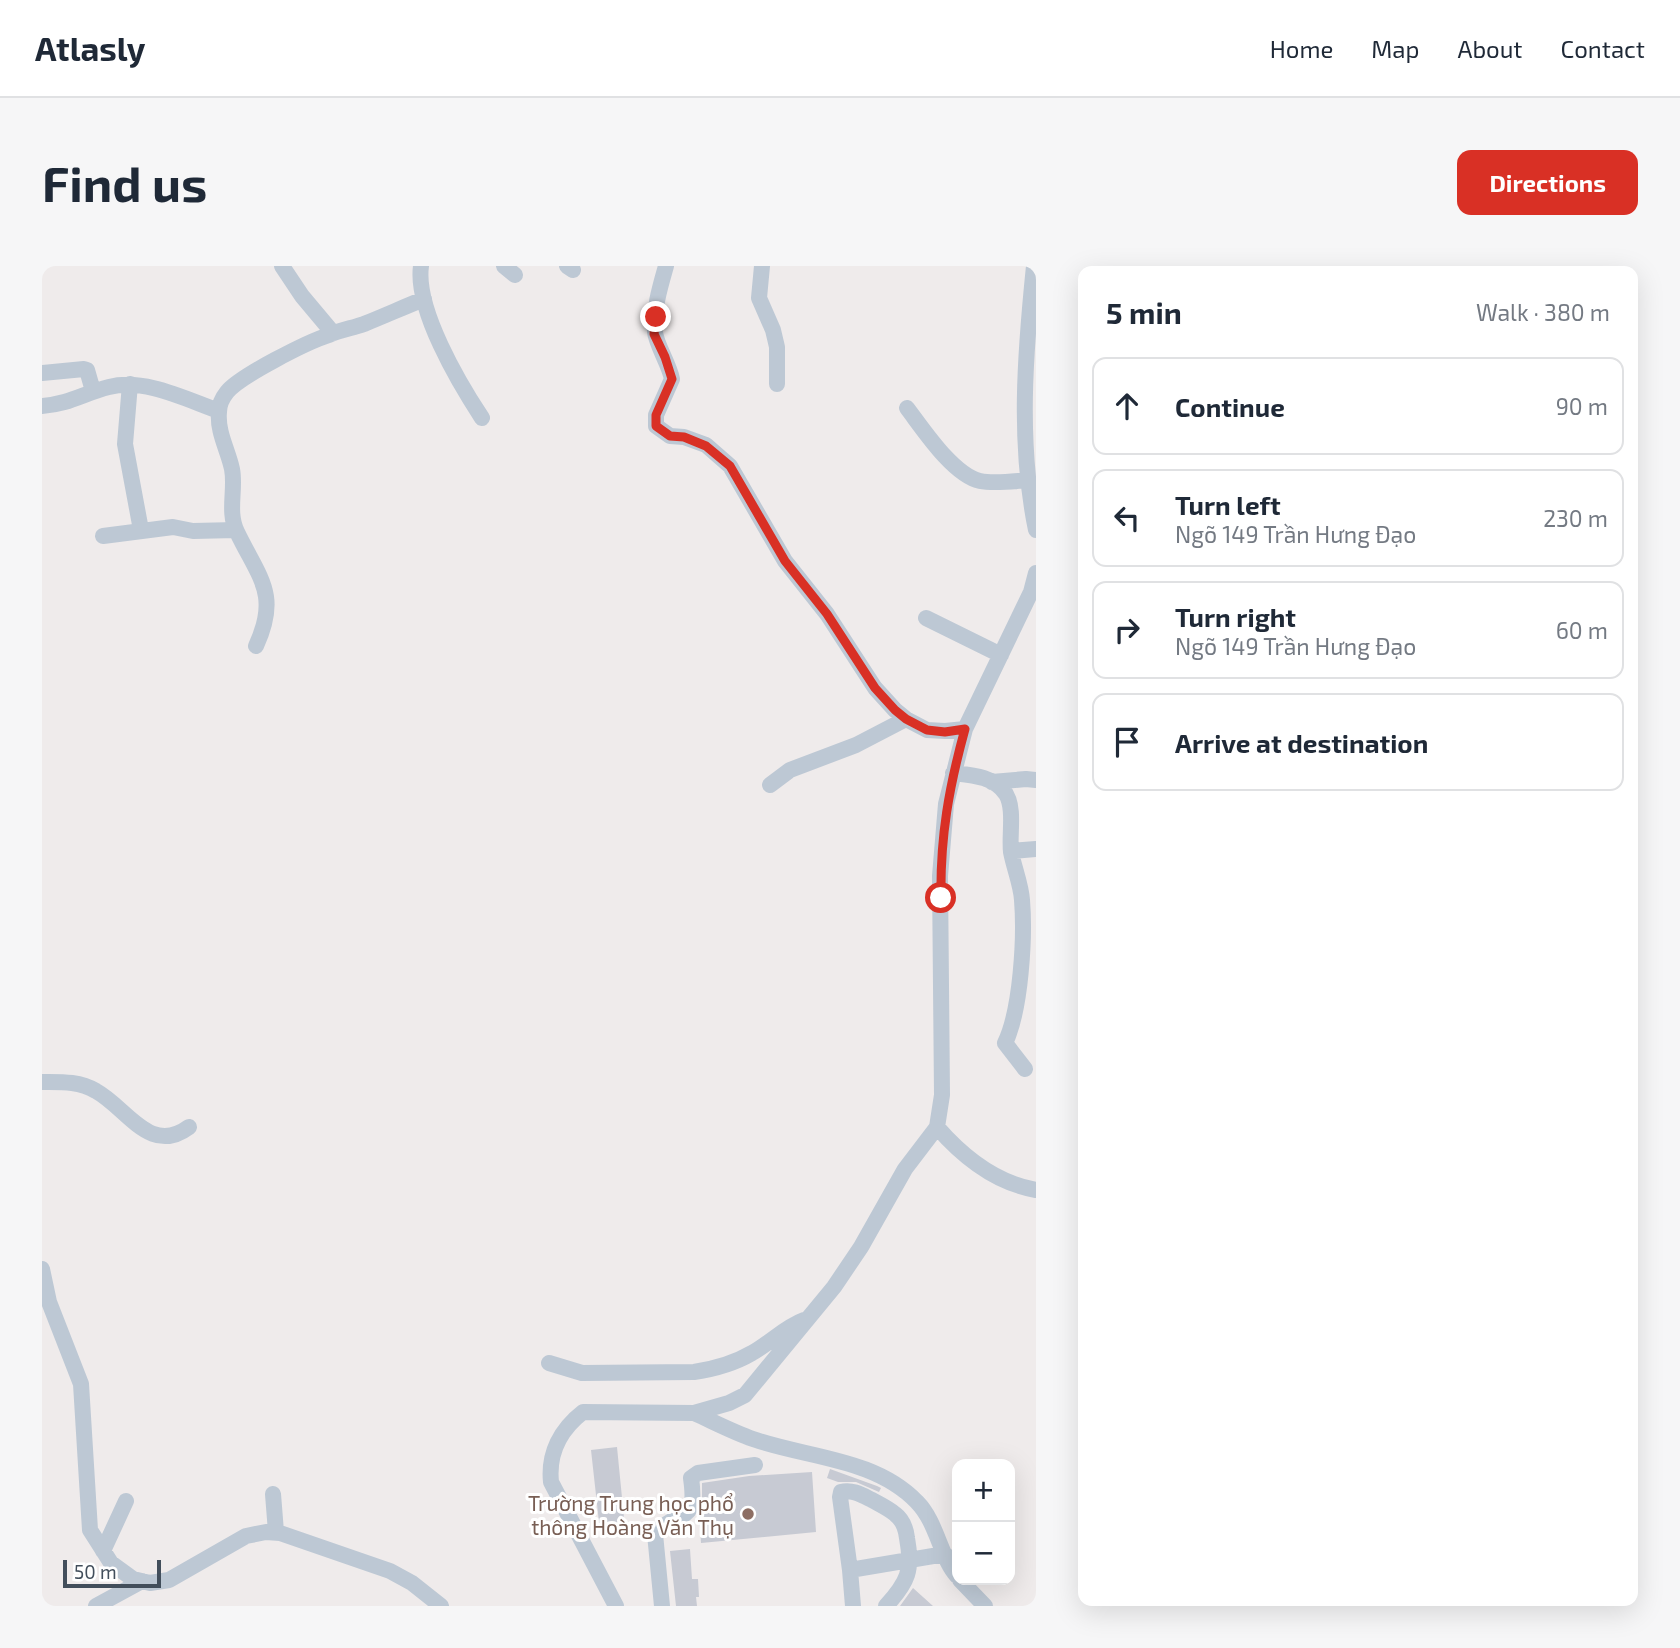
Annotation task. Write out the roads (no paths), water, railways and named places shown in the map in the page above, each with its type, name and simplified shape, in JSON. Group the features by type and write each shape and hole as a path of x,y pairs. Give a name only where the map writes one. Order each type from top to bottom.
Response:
{"street":[{"path":"282,266 302,296 333,333"},
{"path":"421,266 424,299 456,378 481,418"},
{"path":"666,266 657,301 654,334 672,379 656,415 656,426 670,436 684,437 706,446 730,466 785,561 827,614 875,688 906,719 927,730 945,732 965,729"},
{"path":"762,266 758,298 773,330 777,346 777,384"},
{"path":"1034,266 1023,394 1029,480 1036,530"},
{"path":"256,646 265,627 267,597 258,571 236,530 232,507 233,472 222,438 219,411 227,392 283,356 333,333 424,299"},
{"path":"42,373 87,370 93,391"},
{"path":"42,415 93,391 130,384 148,387 219,411"},
{"path":"130,384 125,444 141,530"},
{"path":"42,406 61,405"},
{"path":"907,408 943,454 966,475 979,481 1029,480"},
{"path":"103,536 173,527 193,531 236,530"},
{"path":"616,1606 551,1482 549,1465 557,1444 570,1423 583,1412 694,1413 729,1404 745,1395 834,1287 861,1247 905,1169 937,1127 942,1095 941,843 953,773 965,729 1031,592 1036,573"},
{"path":"1018,617 1036,617"},
{"path":"926,618 1001,655"},
{"path":"770,785 790,771 856,745 906,719"},
{"path":"953,773 980,776 1004,791 1009,800 1011,851 1022,897 1029,959 1005,1043 1025,1069"},
{"path":"992,782 1036,780"},
{"path":"1011,851 1036,849"},
{"path":"42,1082 74,1082 95,1090 130,1120 159,1136 173,1136 189,1127"},
{"path":"937,1127 955,1147 996,1178 1021,1188 1036,1190"},
{"path":"42,1269 49,1301 81,1384 90,1530 111,1563 133,1579 150,1583 169,1580 246,1536 266,1531 276,1532 390,1571 412,1583 441,1606"},
{"path":"549,1363 582,1373 694,1372 711,1369 752,1354 782,1332 810,1318"},
{"path":"694,1413 753,1439 866,1470 892,1483 919,1504 938,1535 952,1569"},
{"path":"662,1606 655,1534 669,1522 688,1514 693,1506 691,1478 698,1473 755,1465"},
{"path":"853,1606 840,1497 841,1492 847,1490 880,1505 902,1521 911,1561 909,1574 899,1592 886,1606"},
{"path":"273,1494 276,1532"},
{"path":"103,1551 126,1501"},
{"path":"850,1570 946,1554"},
{"path":"96,1606 142,1581"},
{"path":"966,1585 985,1606"}],"place":[{"name":"Trường Trung học phổ thông Hoàng Văn Thụ","path":"748,1514"}]}
